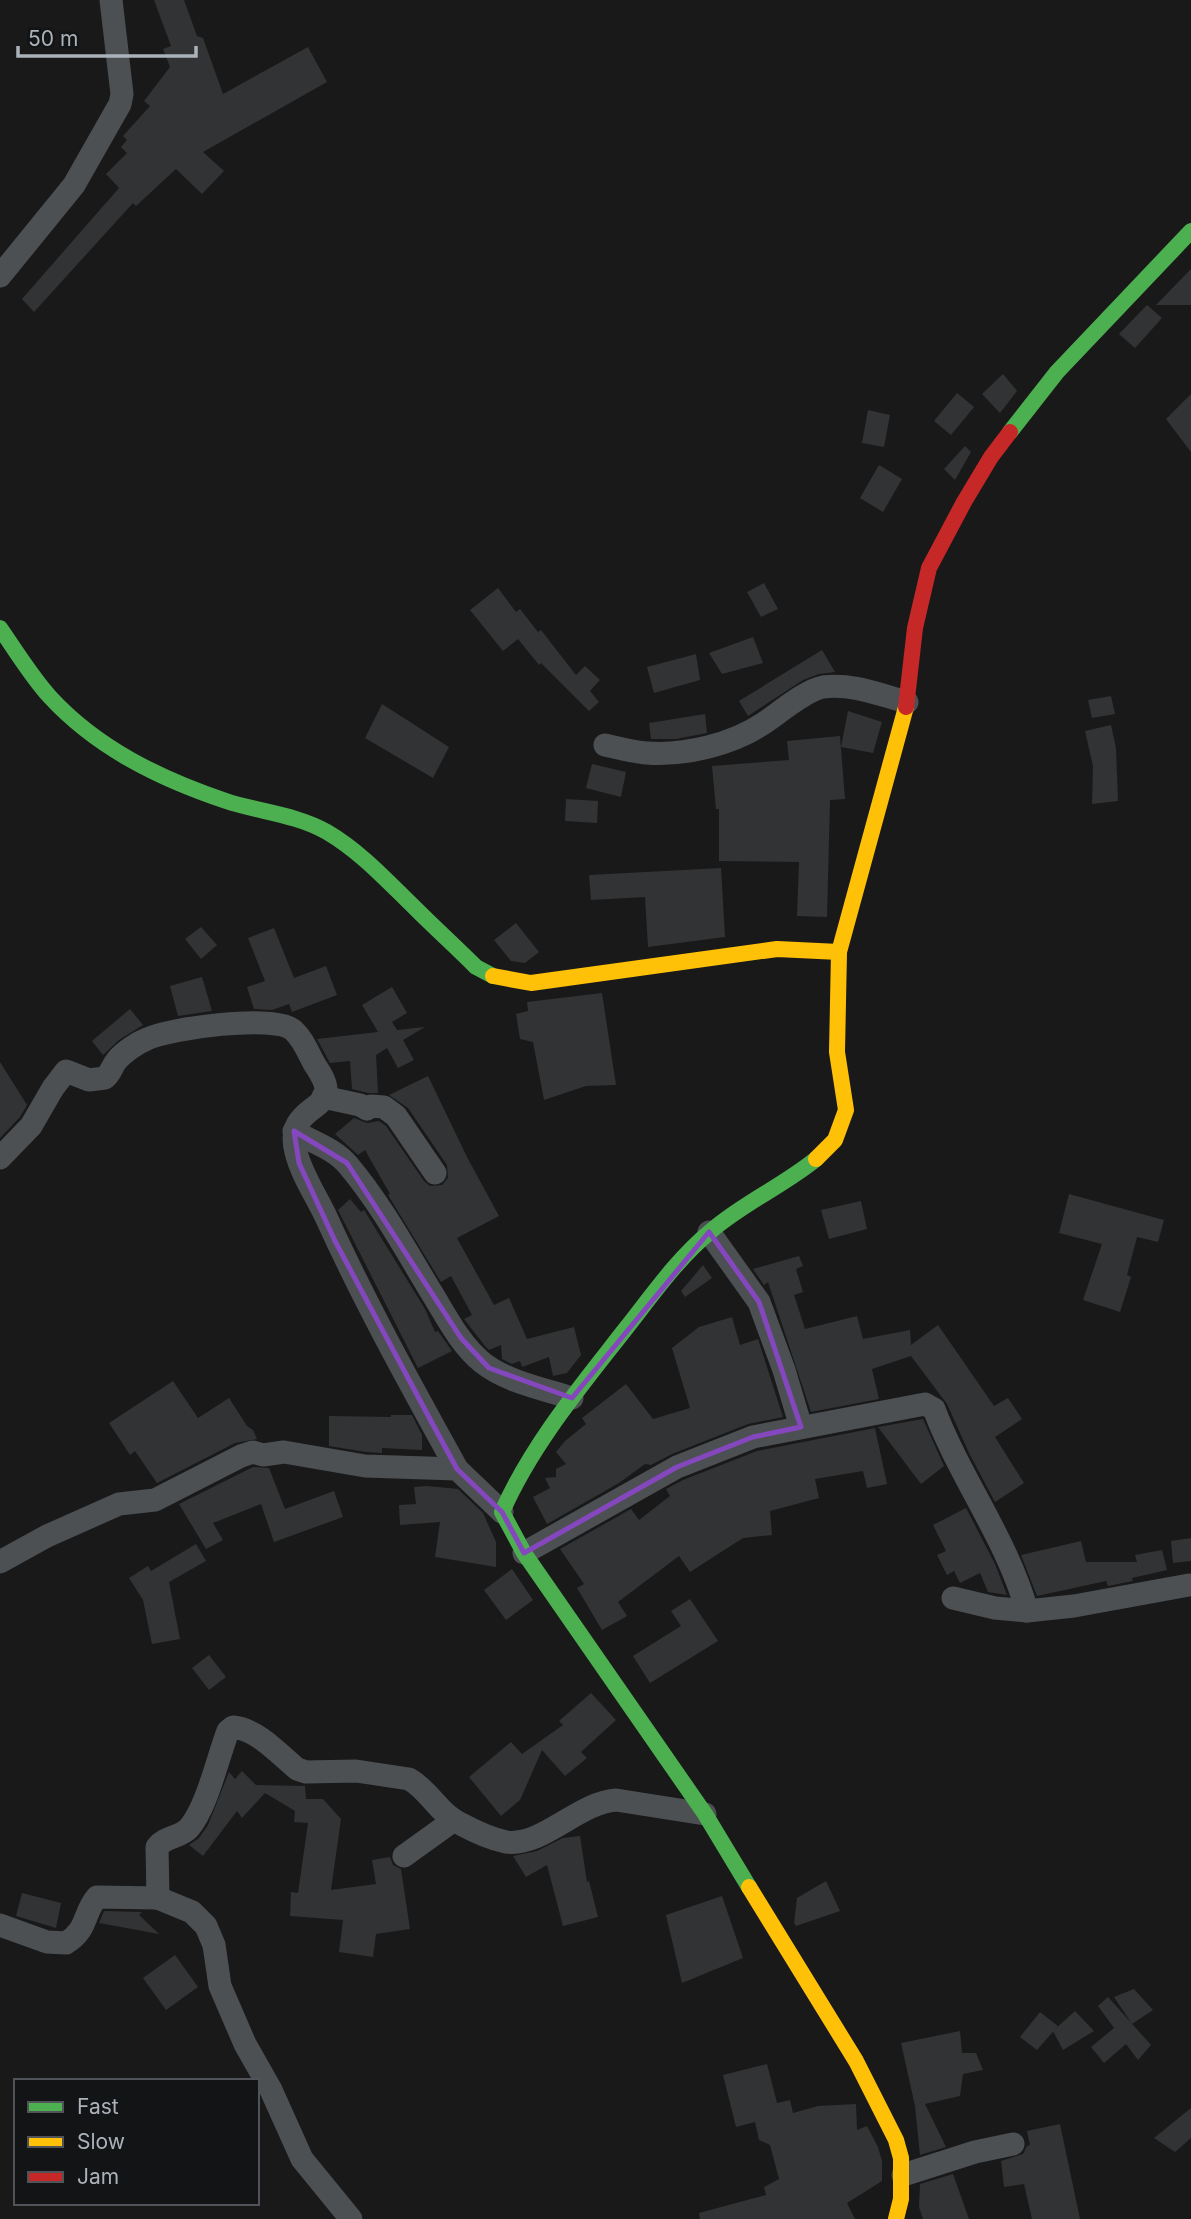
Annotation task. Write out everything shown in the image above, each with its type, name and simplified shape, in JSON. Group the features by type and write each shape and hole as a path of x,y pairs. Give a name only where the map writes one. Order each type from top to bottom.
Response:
{"street":[{"path":"0,275 74,185 120,104 121,86 111,0"},
{"path":"502,1512 518,1476 572,1398 675,1267 709,1232 739,1208 814,1161 839,1132 846,1110 837,1052 838,952 907,702 915,628 929,568 991,457 1057,372 1191,231"},
{"path":"0,628 50,697 85,730 123,757 180,783 237,804 274,812 313,825 349,847 372,866 476,967 489,975 512,982 531,983 777,949 838,952"},
{"path":"605,745 647,753 671,753 716,744 755,729 820,688 840,686 863,689 907,702"},
{"path":"0,1158 31,1126 63,1073 70,1071 89,1080 105,1078 120,1057 146,1039 163,1033 215,1024 275,1023 286,1026 299,1036 326,1087 323,1097 299,1120 294,1130 294,1147 335,1241 457,1469 502,1512 524,1553 705,1814 856,2061 896,2140 903,2175 896,2219"},
{"path":"323,1097 367,1109 370,1105 390,1111 435,1173"},
{"path":"294,1130 347,1163 391,1225 448,1318 477,1358 489,1368 506,1376 572,1398"},
{"path":"709,1232 759,1302 801,1427"},
{"path":"524,1553 677,1466 753,1437 925,1405 930,1406 1017,1578 1027,1611"},
{"path":"0,1562 47,1536 120,1504 155,1500 253,1452 263,1455 284,1452 365,1466 457,1469"},
{"path":"953,1598 995,1608 1027,1611 1074,1606 1189,1585"},
{"path":"158,1898 157,1847 163,1841 178,1837 191,1826 211,1782 228,1731 233,1727 254,1735 298,1769 306,1772 356,1771 409,1779 446,1816 491,1837 516,1842 542,1833 604,1801 616,1800 705,1814"},
{"path":"404,1856 454,1820"},
{"path":"0,1925 47,1942 62,1943 73,1939 83,1928 97,1897 158,1898 192,1912 206,1926 214,1945 220,1986 245,2044 271,2090 302,2159 351,2219"},
{"path":"903,2175 975,2152 1013,2144"}],"highlighted area":[{"path":"294,1131 347,1163 461,1338 489,1368 572,1398 709,1232 759,1302 801,1427 753,1437 677,1467 524,1553 502,1512 457,1469 335,1241 299,1163"}],"building":[{"path":"154,0 184,0 197,36 203,38 223,94 308,47 327,82 203,152 224,171 202,194 176,169 136,206 133,203 34,312 22,299 119,188 106,174 127,153 121,147 127,140 123,136 150,106 144,101 170,67 163,49 171,46"},
{"path":"1191,269 1191,305 1156,305"},
{"path":"1147,305 1162,318 1135,348 1119,334"},
{"path":"1003,374 1017,391 1000,413 982,394"},
{"path":"957,393 974,407 951,435 934,421"},
{"path":"1191,394 1191,452 1166,419"},
{"path":"868,410 890,415 884,447 862,443"},
{"path":"965,446 971,452 955,480 944,469"},
{"path":"879,465 902,479 883,512 860,498"},
{"path":"764,583 778,609 761,617 747,592"},
{"path":"498,588 516,612 520,609 538,632 541,630 576,675 585,666 600,680 590,691 599,702 589,711 541,663 539,665 518,639 503,651 470,610"},
{"path":"753,637 763,663 722,674 709,653"},
{"path":"822,650 835,672 803,680 748,716 739,701"},
{"path":"696,654 700,680 654,693 647,667"},
{"path":"1111,696 1115,714 1092,718 1088,700"},
{"path":"382,704 449,747 433,778 365,738"},
{"path":"848,711 882,722 873,753 841,747"},
{"path":"705,714 707,733 676,739 651,739 649,723"},
{"path":"1111,725 1116,748 1118,801 1092,804 1093,766 1085,731"},
{"path":"840,736 845,799 830,800 827,917 797,916 799,862 719,861 719,809 716,809 712,766 789,760 787,741"},
{"path":"592,764 626,772 621,797 586,788"},
{"path":"566,799 598,801 597,823 565,821"},
{"path":"721,868 725,937 648,947 645,897 591,900 589,875"},
{"path":"516,923 539,952 525,963 511,961 494,940"},
{"path":"201,927 217,945 201,959 185,939"},
{"path":"274,928 294,978 326,966 337,995 292,1012 289,1004 272,1010 254,1009 247,987 265,981 248,938"},
{"path":"202,977 212,1011 178,1016 170,986"},
{"path":"392,987 407,1013 392,1022 397,1030 425,1027 403,1040 414,1060 398,1068 387,1048 376,1055 378,1093 352,1089 350,1061 330,1063 317,1039 378,1032 362,1005"},
{"path":"602,993 616,1085 586,1086 544,1100 533,1042 520,1039 516,1014 528,1011 527,1002"},
{"path":"130,1009 143,1025 119,1040 103,1055 92,1041"},
{"path":"0,1062 27,1105 20,1117 0,1138"},
{"path":"428,1076 499,1216 457,1238 494,1305 509,1298 527,1339 574,1327 581,1355 567,1373 553,1376 549,1357 522,1367 520,1361 512,1364 502,1359 501,1345 489,1350 485,1346 464,1319 472,1315 451,1276 441,1282 388,1195 390,1194 365,1150 358,1155 335,1134 354,1118 367,1123 379,1121 386,1126 424,1181 430,1186 442,1185 448,1178 447,1165 408,1108 389,1095"},
{"path":"1069,1194 1164,1220 1158,1242 1137,1237 1127,1275 1131,1277 1120,1312 1083,1300 1102,1244 1059,1233"},
{"path":"350,1199 361,1212 364,1210 425,1309 435,1332 438,1331 452,1351 418,1368 338,1210"},
{"path":"861,1201 867,1229 829,1239 821,1210"},
{"path":"799,1256 803,1266 796,1269 803,1292 794,1295 805,1329 857,1316 863,1339 910,1330 911,1345 938,1325 994,1406 1008,1398 1022,1419 995,1437 1024,1483 995,1502 947,1404 911,1356 872,1369 879,1399 811,1412 768,1282 764,1285 753,1269"},
{"path":"703,1265 712,1278 685,1297 681,1291"},
{"path":"732,1317 740,1345 758,1339 783,1417 748,1424 651,1465 645,1464 619,1483 547,1524 533,1497 550,1488 545,1478 556,1477 556,1469 566,1464 556,1452 586,1424 582,1418 626,1384 653,1419 690,1408 672,1348 699,1327"},
{"path":"173,1381 198,1418 229,1398 257,1439 235,1443 157,1483 135,1451 130,1455 109,1423"},
{"path":"412,1415 422,1435 422,1450 382,1448 382,1453 329,1446 329,1416"},
{"path":"923,1419 944,1466 921,1484 878,1427"},
{"path":"875,1428 887,1484 867,1488 863,1471 815,1479 819,1498 770,1511 772,1535 743,1538 690,1572 679,1556 618,1602 627,1616 602,1630 577,1588 584,1584 560,1549 631,1509 639,1520 670,1496 666,1489 757,1451"},
{"path":"253,1467 269,1468 285,1509 334,1491 343,1517 274,1542 261,1504 213,1523 223,1540 206,1549 179,1504"},
{"path":"414,1487 458,1489 483,1513 496,1542 496,1567 435,1557 440,1522 400,1525 399,1505 416,1504"},
{"path":"966,1508 995,1564 1007,1595 988,1592 980,1573 960,1583 954,1571 947,1575 937,1555 946,1551 933,1525"},
{"path":"1191,1538 1191,1561 1173,1563 1171,1541"},
{"path":"1081,1541 1086,1562 1137,1562 1135,1555 1162,1550 1167,1570 1108,1586 1106,1581 1037,1596 1021,1555"},
{"path":"196,1544 206,1561 169,1582 180,1639 152,1644 143,1600 129,1578 148,1566 151,1571"},
{"path":"512,1569 533,1600 506,1620 484,1590"},
{"path":"690,1599 718,1641 650,1683 633,1656 681,1626 671,1611"},
{"path":"209,1655 226,1677 209,1690 192,1668"},
{"path":"591,1693 616,1720 581,1752 587,1758 565,1776 542,1750 520,1800 501,1816 469,1777 511,1742 522,1754 563,1725 559,1721"},
{"path":"242,1771 256,1785 305,1786 306,1799 323,1799 341,1819 331,1890 376,1884 372,1860 390,1857 393,1865 401,1869 410,1929 376,1934 373,1957 339,1952 343,1920 290,1916 291,1892 298,1893 308,1823 294,1822 295,1811 265,1793 242,1818 237,1811 203,1856 189,1845 199,1838 208,1825 229,1772 235,1779"},
{"path":"580,1836 587,1882 589,1881 598,1917 563,1926 547,1865 526,1877 513,1856 537,1851 563,1838"},
{"path":"826,1881 840,1911 796,1926 794,1923 797,1898"},
{"path":"22,1893 61,1903 56,1928 16,1916"},
{"path":"722,1896 743,1958 682,1983 666,1915"},
{"path":"104,1911 142,1912 139,1915 159,1934 99,1923"},
{"path":"175,1955 198,1987 166,2010 143,1978"},
{"path":"1134,1989 1153,2010 1132,2024 1114,1997"},
{"path":"1108,1997 1151,2045 1138,2060 1126,2044 1104,2063 1091,2047 1114,2028 1098,2006"},
{"path":"1075,2011 1094,2031 1063,2050 1053,2031"},
{"path":"1040,2012 1058,2026 1037,2050 1020,2037"},
{"path":"960,2031 962,2053 976,2053 983,2070 963,2074 960,2096 925,2104 946,2147 920,2155 915,2106 901,2043"},
{"path":"767,2064 777,2103 790,2100 793,2113 818,2106 856,2104 857,2130 867,2126 878,2147 882,2161 882,2181 847,2203 855,2219 700,2219 699,2213 766,2195 764,2187 779,2179 770,2145 759,2140 755,2122 736,2127 723,2075"},
{"path":"1191,2108 1191,2138 1175,2152 1154,2138"},
{"path":"1060,2124 1080,2219 1032,2219 1024,2184 1004,2187 1001,2161 1023,2154 1030,2145 1027,2131"},
{"path":"953,2174 969,2219 923,2219 919,2207 920,2184"}],"traffic: fast":[{"path":"1010,432 1057,372 1191,231"},
{"path":"0,628 50,697 88,732 109,747 177,783 239,805 302,821 327,832 373,867 476,967 493,976"},
{"path":"749,1887 705,1814 524,1553 502,1512 514,1487 558,1416 677,1265 723,1221 816,1159"}],"traffic: slow":[{"path":"816,1159 835,1140 846,1110 837,1052 839,952 906,707"},
{"path":"493,976 531,983 777,949 839,952"},
{"path":"749,1887 856,2061 896,2140 901,2158 901,2199 896,2219"}],"traffic: jam":[{"path":"906,707 915,628 929,568 964,502 991,457 1010,432"}]}
